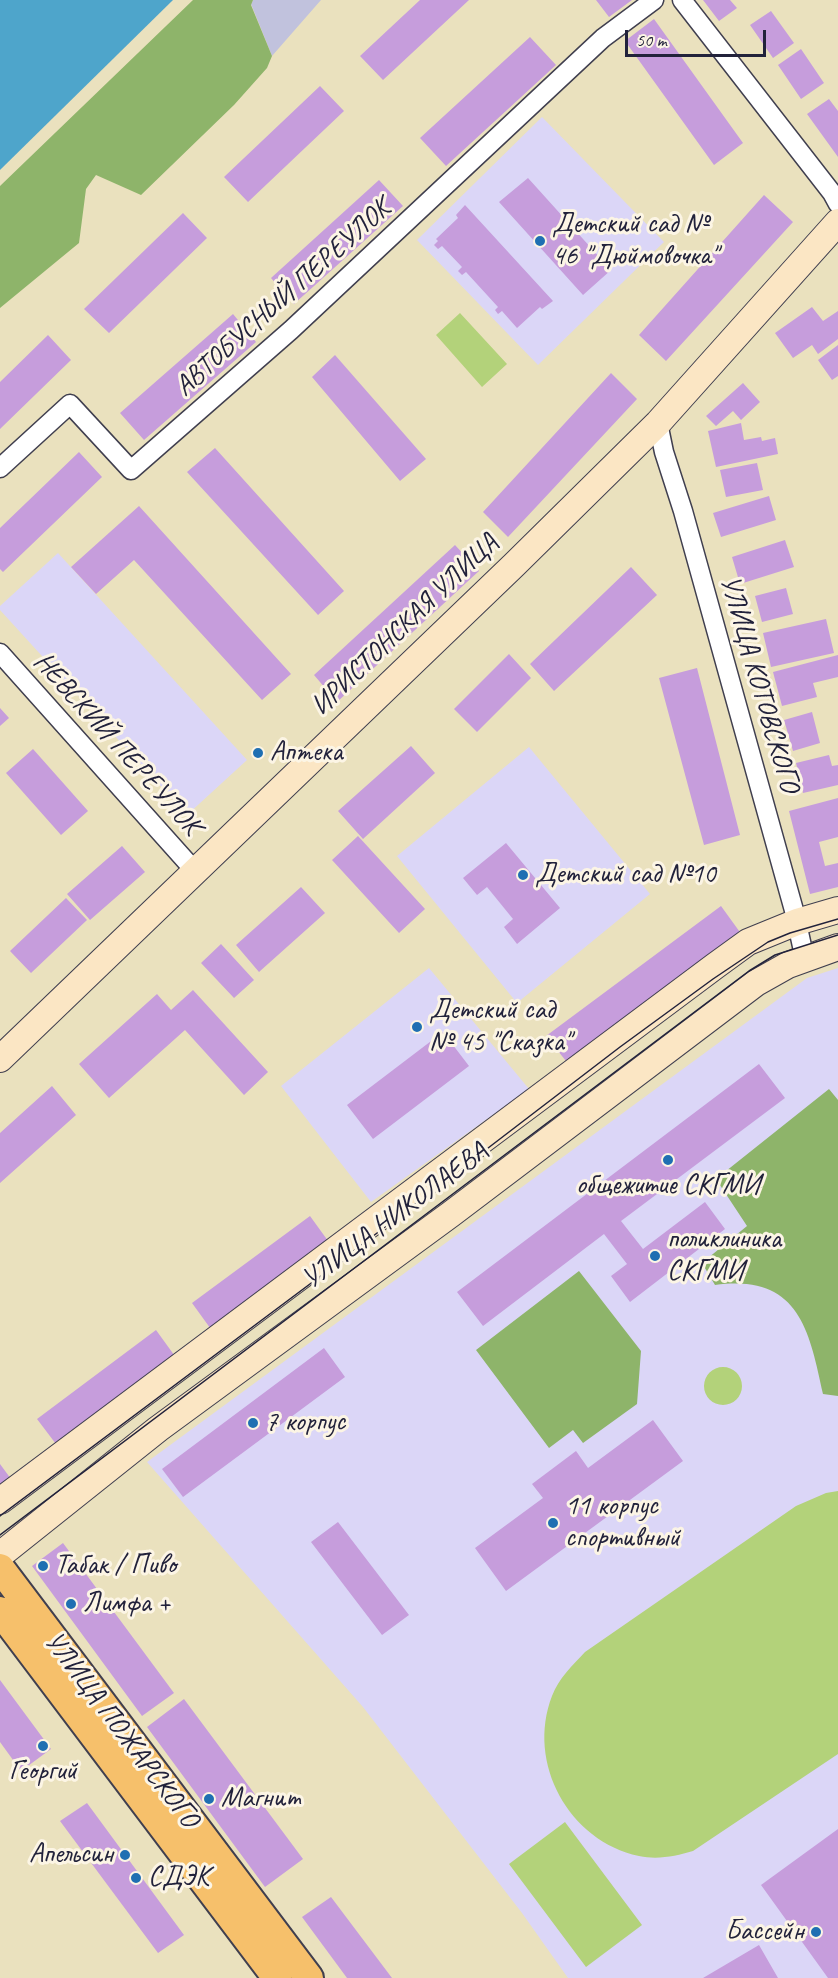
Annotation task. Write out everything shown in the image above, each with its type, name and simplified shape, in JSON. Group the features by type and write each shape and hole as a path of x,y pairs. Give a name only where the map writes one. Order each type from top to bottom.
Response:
{"main road":[{"name":"УЛИЦА ПОЖАРСКОГО","path":"0,1568 309,1978"},
{"name":"УЛИЦА ПОЖАРСКОГО","path":"0,1611 278,1978"}],"street":[{"name":"АВТОБУСНЫЙ ПЕРЕУЛОК","path":"0,468 70,404 131,470 291,330 603,38 654,0"},
{"path":"682,0 832,193 838,204"},
{"name":"ИРИСТОНСКАЯ УЛИЦА","path":"0,1059 522,557 658,423 838,222"},
{"name":"УЛИЦА КОТОВСКОГО","path":"658,423 664,452 683,511 797,922 805,960"},
{"name":"НЕВСКИЙ ПЕРЕУЛОК","path":"0,653 194,870"},
{"name":"УЛИЦА НИКОЛАЕВА","path":"0,1501 748,942 797,922 838,910"},
{"name":"УЛИЦА НИКОЛАЕВА","path":"0,1555 158,1429 460,1207 756,983 788,965 838,947"}],"shaded area":[{"path":"253,0 321,0 272,56 251,4"},
{"name":"Детский сад № 46 \"Дюймовочка\"","path":"542,117 664,242 538,365 417,240"},
{"path":"58,553 247,760 187,815 0,610 0,606"},
{"name":"Детский сад №10","path":"529,747 650,894 517,1003 397,856"},
{"name":"Детский сад № 45 \"Сказка\"","path":"429,968 529,1089 371,1202 281,1086"},
{"path":"838,968 838,1978 568,1978 522,1913 363,1707 147,1462 807,978"}],"green space":[{"path":"193,0 253,0 251,5 272,56 267,68 234,105 141,195 96,175 86,189 79,243 0,308 0,186"},
{"path":"460,313 507,364 482,387 436,335"},
{"path":"829,1089 838,1100 838,1396 823,1394 805,1328 795,1311 782,1297 765,1288 743,1284 715,1285 702,1263 747,1226 716,1179"},
{"path":"579,1271 641,1351 637,1404 583,1443 573,1430 549,1448 476,1350"},
{"path":"723,1367 736,1373 742,1386 736,1399 723,1405 710,1399 704,1386 710,1373"},
{"path":"838,1491 838,1754 693,1851 667,1857 639,1856 614,1848 592,1834 574,1816 560,1795 550,1772 545,1747 545,1721 552,1696 562,1678 585,1652 796,1506 826,1493"},
{"path":"565,1822 642,1925 586,1967 509,1864"}],"water":[{"path":"0,0 173,0 0,170"}],"building":[{"path":"420,0 469,0 383,80 360,56"},
{"path":"596,0 632,0 609,17"},
{"path":"703,0 730,0 737,8 719,21"},
{"path":"771,11 794,43 773,58 750,25"},
{"path":"654,19 743,143 714,165 625,41"},
{"path":"530,37 556,65 446,166 420,138"},
{"path":"801,49 824,83 801,99 778,65"},
{"path":"320,86 344,111 248,202 224,177"},
{"path":"829,99 838,111 838,157 807,114"},
{"path":"528,178 611,270 583,295 499,202"},
{"path":"379,180 403,206 294,304 271,278"},
{"path":"764,195 793,222 666,361 639,335"},
{"path":"465,205 553,301 542,309 540,307 517,328 502,311 498,314 495,310 498,307 466,272 462,275 458,271 462,267 442,246 438,249 434,245 438,241 436,239 458,218 456,215"},
{"path":"183,213 207,238 109,333 84,309"},
{"path":"812,307 823,321 838,311 838,339 818,354 812,345 793,358 775,333"},
{"path":"233,314 256,342 144,440 120,413"},
{"path":"48,335 71,360 0,429 0,382"},
{"path":"838,345 838,376 832,380 818,360"},
{"path":"335,355 426,459 400,481 312,377"},
{"path":"611,373 637,399 508,537 483,512"},
{"path":"743,383 760,402 741,420 733,411 716,426 706,416"},
{"path":"741,423 744,440 761,437 762,441 775,438 778,454 716,467 708,431"},
{"path":"215,448 344,591 318,615 187,472"},
{"path":"79,452 102,477 3,572 0,569 0,528"},
{"path":"757,463 763,490 726,497 720,470"},
{"path":"769,496 776,520 721,537 713,513"},
{"path":"139,506 291,674 262,700 134,560 96,594 71,567"},
{"path":"785,540 794,567 740,584 732,557"},
{"path":"455,545 479,571 337,702 314,675"},
{"path":"631,567 657,595 554,691 530,664"},
{"path":"786,588 793,614 762,622 755,596"},
{"path":"826,619 834,653 771,667 763,633"},
{"path":"509,654 531,678 477,732 454,709"},
{"path":"838,655 838,677 813,683 817,697 782,706 773,672"},
{"path":"697,668 740,835 704,845 659,678"},
{"path":"0,708 9,718 0,726"},
{"path":"812,712 820,743 793,751 784,720"},
{"path":"411,746 435,773 363,839 338,811"},
{"path":"33,749 88,811 61,835 6,773"},
{"path":"829,755 832,766 838,765 838,785 803,793 796,763"},
{"path":"838,798 838,837 819,842 825,866 838,863 838,887 810,894 789,811"},
{"path":"358,836 425,909 399,933 332,860"},
{"path":"506,843 560,908 517,944 504,927 513,919 487,887 477,895 463,878"},
{"path":"122,846 145,872 90,920 67,894"},
{"path":"301,887 325,913 259,972 236,945"},
{"path":"66,898 87,920 31,973 10,951"},
{"path":"721,906 742,935 566,1061 546,1036"},
{"path":"221,944 254,980 234,998 201,963"},
{"path":"193,990 268,1072 244,1095 185,1030 109,1098 79,1064 157,994 171,1010"},
{"path":"443,1032 469,1066 373,1139 347,1105"},
{"name":"общежитие СКГМИ","path":"759,1064 785,1098 621,1221 643,1249 705,1202 725,1229 630,1302 611,1276 627,1264 604,1234 483,1326 457,1292"},
{"path":"52,1086 76,1115 0,1183 0,1133"},
{"path":"310,1216 331,1245 213,1332 192,1303"},
{"path":"156,1330 177,1359 59,1448 37,1419"},
{"name":"7 корпус","path":"324,1348 345,1377 183,1497 162,1469"},
{"name":"11 корпус спортивный","path":"653,1420 683,1461 506,1591 475,1548 543,1498 532,1484 576,1451 588,1468"},
{"path":"0,1464 11,1479 0,1486"},
{"path":"338,1522 409,1615 382,1635 311,1542"},
{"path":"63,1543 174,1693 142,1716 32,1566"},
{"path":"0,1680 51,1749 21,1771 0,1742"},
{"path":"184,1699 303,1859 265,1887 147,1727"},
{"path":"87,1803 184,1935 158,1953 60,1821"},
{"name":"Бассейн","path":"838,1829 838,1978 828,1978 761,1885"},
{"path":"331,1897 392,1978 347,1978 302,1917"},
{"path":"759,1945 778,1978 703,1978"}],"tram line":[{"path":"0,1516 713,979 768,942 838,919"},
{"path":"0,1535 749,971 775,955 838,935"}],"place":[{"name":"Детский сад № 46 \"Дюймовочка\"","path":"540,241"},
{"name":"Аптека","path":"258,753"},
{"name":"Детский сад №10","path":"523,875"},
{"name":"Детский сад № 45 \"Сказка\"","path":"417,1027"},
{"name":"общежитие СКГМИ","path":"668,1160"},
{"name":"поликлиника СКГМИ","path":"655,1256"},
{"name":"7 корпус","path":"253,1423"},
{"name":"11 корпус спортивный","path":"553,1523"},
{"name":"Табак / Пиво","path":"43,1566"},
{"name":"Лимфа +","path":"71,1604"},
{"name":"Георгий","path":"43,1746"},
{"name":"Магнит","path":"209,1799"},
{"name":"Апельсин","path":"125,1855"},
{"name":"СДЭК","path":"136,1878"},
{"name":"Бассейн","path":"816,1932"}]}
